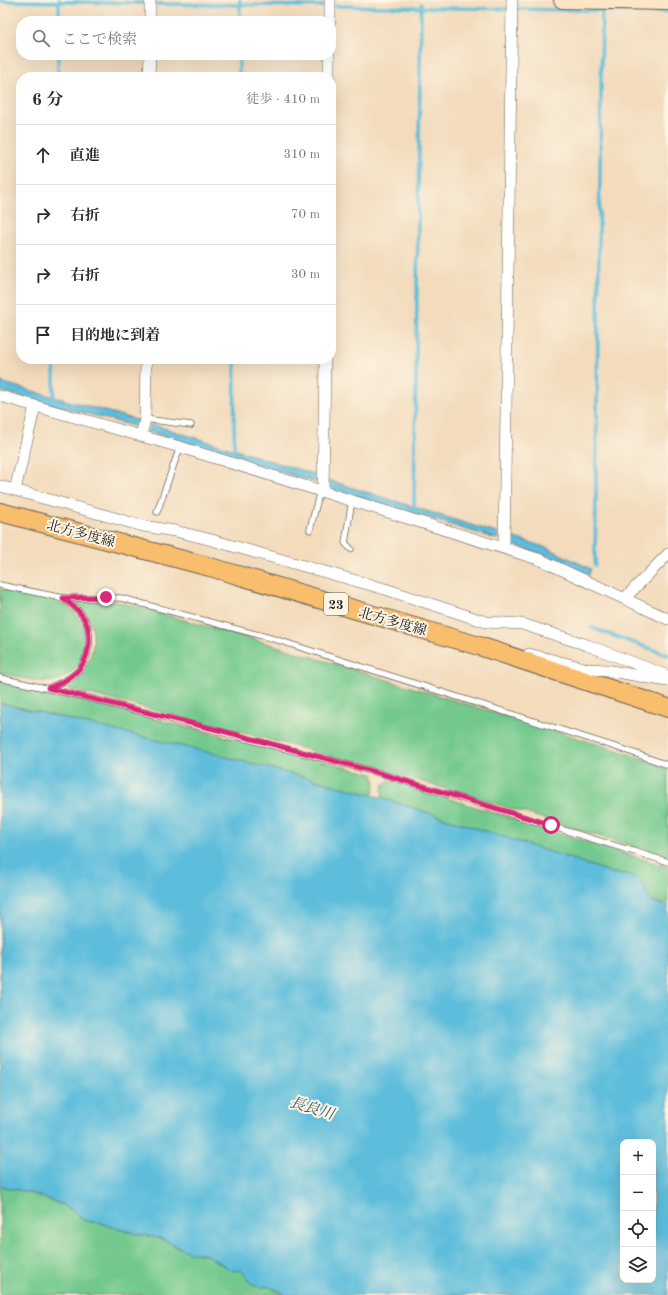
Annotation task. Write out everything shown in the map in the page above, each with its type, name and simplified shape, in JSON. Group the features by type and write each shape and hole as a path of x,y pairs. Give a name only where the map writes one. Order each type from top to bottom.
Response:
{"main road":[{"name":"北方多度線","path":"0,512 210,567 479,646 668,708"}],"street":[{"path":"150,0 150,16"},
{"path":"330,0 330,16"},
{"path":"504,547 512,0"},
{"path":"562,0 668,2"},
{"path":"149,72 150,60"},
{"path":"329,60 329,72"},
{"path":"141,436 145,419 146,364"},
{"path":"322,491 325,364"},
{"path":"0,396 180,447 504,547 541,560 668,619"},
{"path":"15,490 35,406"},
{"path":"0,486 143,526 176,531 208,539 385,589 486,622 522,624 587,645 668,676"},
{"path":"625,598 668,554"},
{"path":"479,646 515,651 588,669 606,670 668,681"}],"lane":[{"path":"145,419 190,425"},
{"path":"157,512 180,447"},
{"path":"310,530 322,491"},
{"path":"351,549 345,543 352,500"},
{"path":"0,584 63,598 121,598 274,639 668,765"},
{"path":"48,688 74,675 82,665 90,647 89,633 82,615 63,598"},
{"path":"0,678 48,688 222,731 372,771 668,862"}],"green space":[{"path":"0,589 50,599 65,605 75,613 81,622 85,634 85,645 77,666 68,675 57,680 43,681 28,680 0,673"},
{"path":"74,602 120,602 273,645 623,752 668,768 668,858 559,823 375,768 222,727 69,689 65,684 79,675 89,661 93,645 90,620 86,613"},
{"path":"0,682 44,691 373,774 375,782 374,790 372,795 211,753 0,703"},
{"path":"389,780 668,867 668,906 650,901 645,888 626,874 612,873 383,798 383,788"},
{"path":"0,1186 31,1193 63,1205 74,1211 83,1220 99,1222 137,1234 160,1238 188,1252 207,1255 218,1263 241,1270 253,1284 270,1287 286,1295 0,1295"}],"water":[{"path":"0,382 141,421 138,427 0,391"},
{"path":"151,424 320,476 317,483 147,431"},
{"path":"328,480 500,534 497,539 327,487"},
{"path":"508,536 548,548 591,569 589,575 548,556 507,543"},
{"name":"長良川","path":"0,703 211,753 383,798 612,873 626,874 636,877 645,888 650,901 668,906 668,1295 286,1295 270,1287 253,1285 241,1270 233,1271 207,1255 188,1252 160,1238 137,1234 99,1222 83,1220 74,1211 63,1205 31,1193 0,1186"}],"waterway":[{"path":"59,0 59,16"},
{"path":"240,0 240,16"},
{"path":"0,1 146,3"},
{"path":"155,4 326,6"},
{"path":"414,510 421,4"},
{"path":"336,6 508,9"},
{"path":"595,565 602,7"},
{"path":"517,9 668,12"},
{"path":"58,60 58,72"},
{"path":"239,60 239,72"},
{"path":"54,364 54,401"},
{"path":"234,453 235,364"},
{"path":"592,628 668,655"}],"route":[{"path":"106,597 63,598 75,607 82,615 89,633 90,647 82,665 74,675 48,688 222,731 372,771 551,825"}]}
